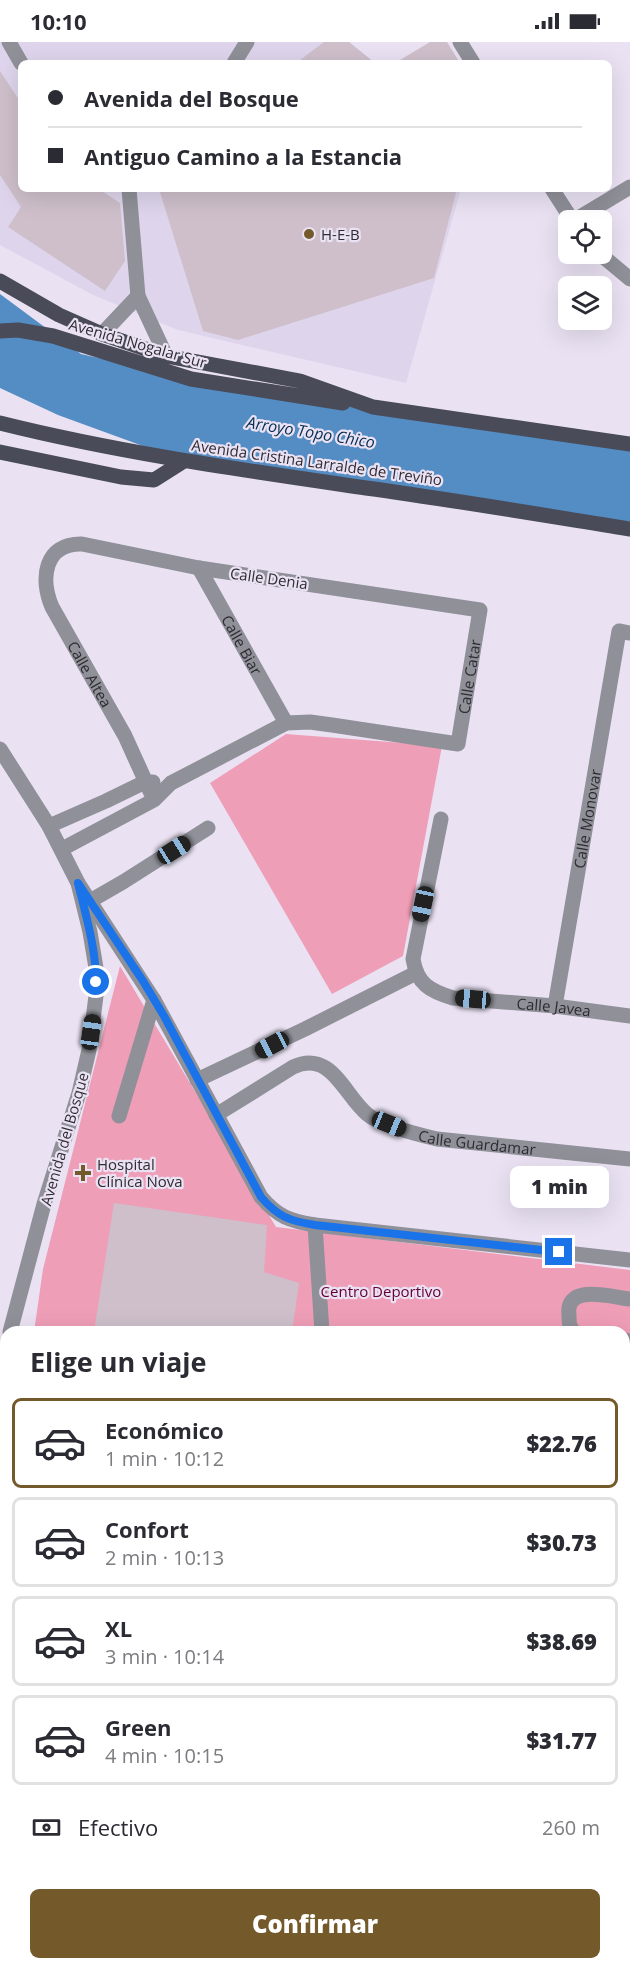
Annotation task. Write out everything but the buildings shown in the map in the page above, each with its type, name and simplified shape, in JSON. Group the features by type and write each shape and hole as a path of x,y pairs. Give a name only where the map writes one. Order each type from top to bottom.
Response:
{"main road":[{"path":"0,281 59,315 102,334 166,356 300,381 373,407 630,444"},
{"name":"Avenida Nogalar Sur","path":"0,331 18,330 53,336 191,379 298,398 373,407"},
{"name":"Avenida Cristina Larralde de Treviño","path":"0,423 64,439 184,461 411,494 630,530"},
{"path":"0,452 121,477 154,480 184,461"}],"street":[{"path":"9,42 19,60"},
{"path":"236,60 247,42"},
{"path":"460,42 470,60"},
{"path":"590,210 630,187"},
{"path":"129,192 138,296 166,356"},
{"path":"554,192 566,210"},
{"path":"612,264 630,279"},
{"path":"102,334 138,296"},
{"name":"Calle Denia","path":"59,550 70,544 82,544 199,568 480,610"},
{"name":"Calle Altea","path":"59,550 44,576 46,592 57,617 124,736 154,800"},
{"name":"Calle Biar","path":"199,568 286,723"},
{"name":"Calle Catar","path":"286,723 310,722 458,744 480,610"},
{"name":"Calle Monovar","path":"555,1006 624,632"},
{"path":"62,849 154,800 171,783 286,723"},
{"name":"Avenida del Bosque","path":"0,749 49,826 78,883 96,968 96,996 88,1050 70,1125 47,1193 12,1326"},
{"path":"49,826 145,782 171,783"},
{"path":"197,1080 255,1054 416,973 413,959 415,946 441,819"},
{"path":"90,901 208,828"},
{"path":"78,883 154,1000 261,1197 279,1215 315,1225 630,1260"},
{"name":"Calle Javea","path":"416,973 426,986 453,998 555,1006 630,1016"},
{"path":"119,1116 154,1000"},
{"name":"Calle Guardamar","path":"216,1115 302,1063 313,1063 330,1070 368,1115 410,1132 437,1139 630,1159"},
{"path":"315,1225 322,1326"},
{"path":"570,1326 567,1306 572,1298 583,1294 630,1299"}],"shaded area":[{"path":"0,42 349,42 371,60 18,60 18,192 460,192 406,383 178,330 93,295 0,245"}],"green space":[{"path":"286,734 442,746 403,956 332,994 210,783"},
{"name":"Centro Deportivo","path":"120,966 276,1227 630,1270 630,1326 35,1326 43,1269"}],"water":[{"name":"Arroyo Topo Chico","path":"0,294 81,354 191,379 630,444 630,529 184,461 58,415 0,388"}],"place":[{"name":"H-E-B","path":"309,234"},
{"name":"Hospital Clínica Nova","path":"83,1173"}],"route":[{"path":"96,982 90,932 78,883 173,1031 261,1197 279,1215 315,1225 559,1252"}]}
